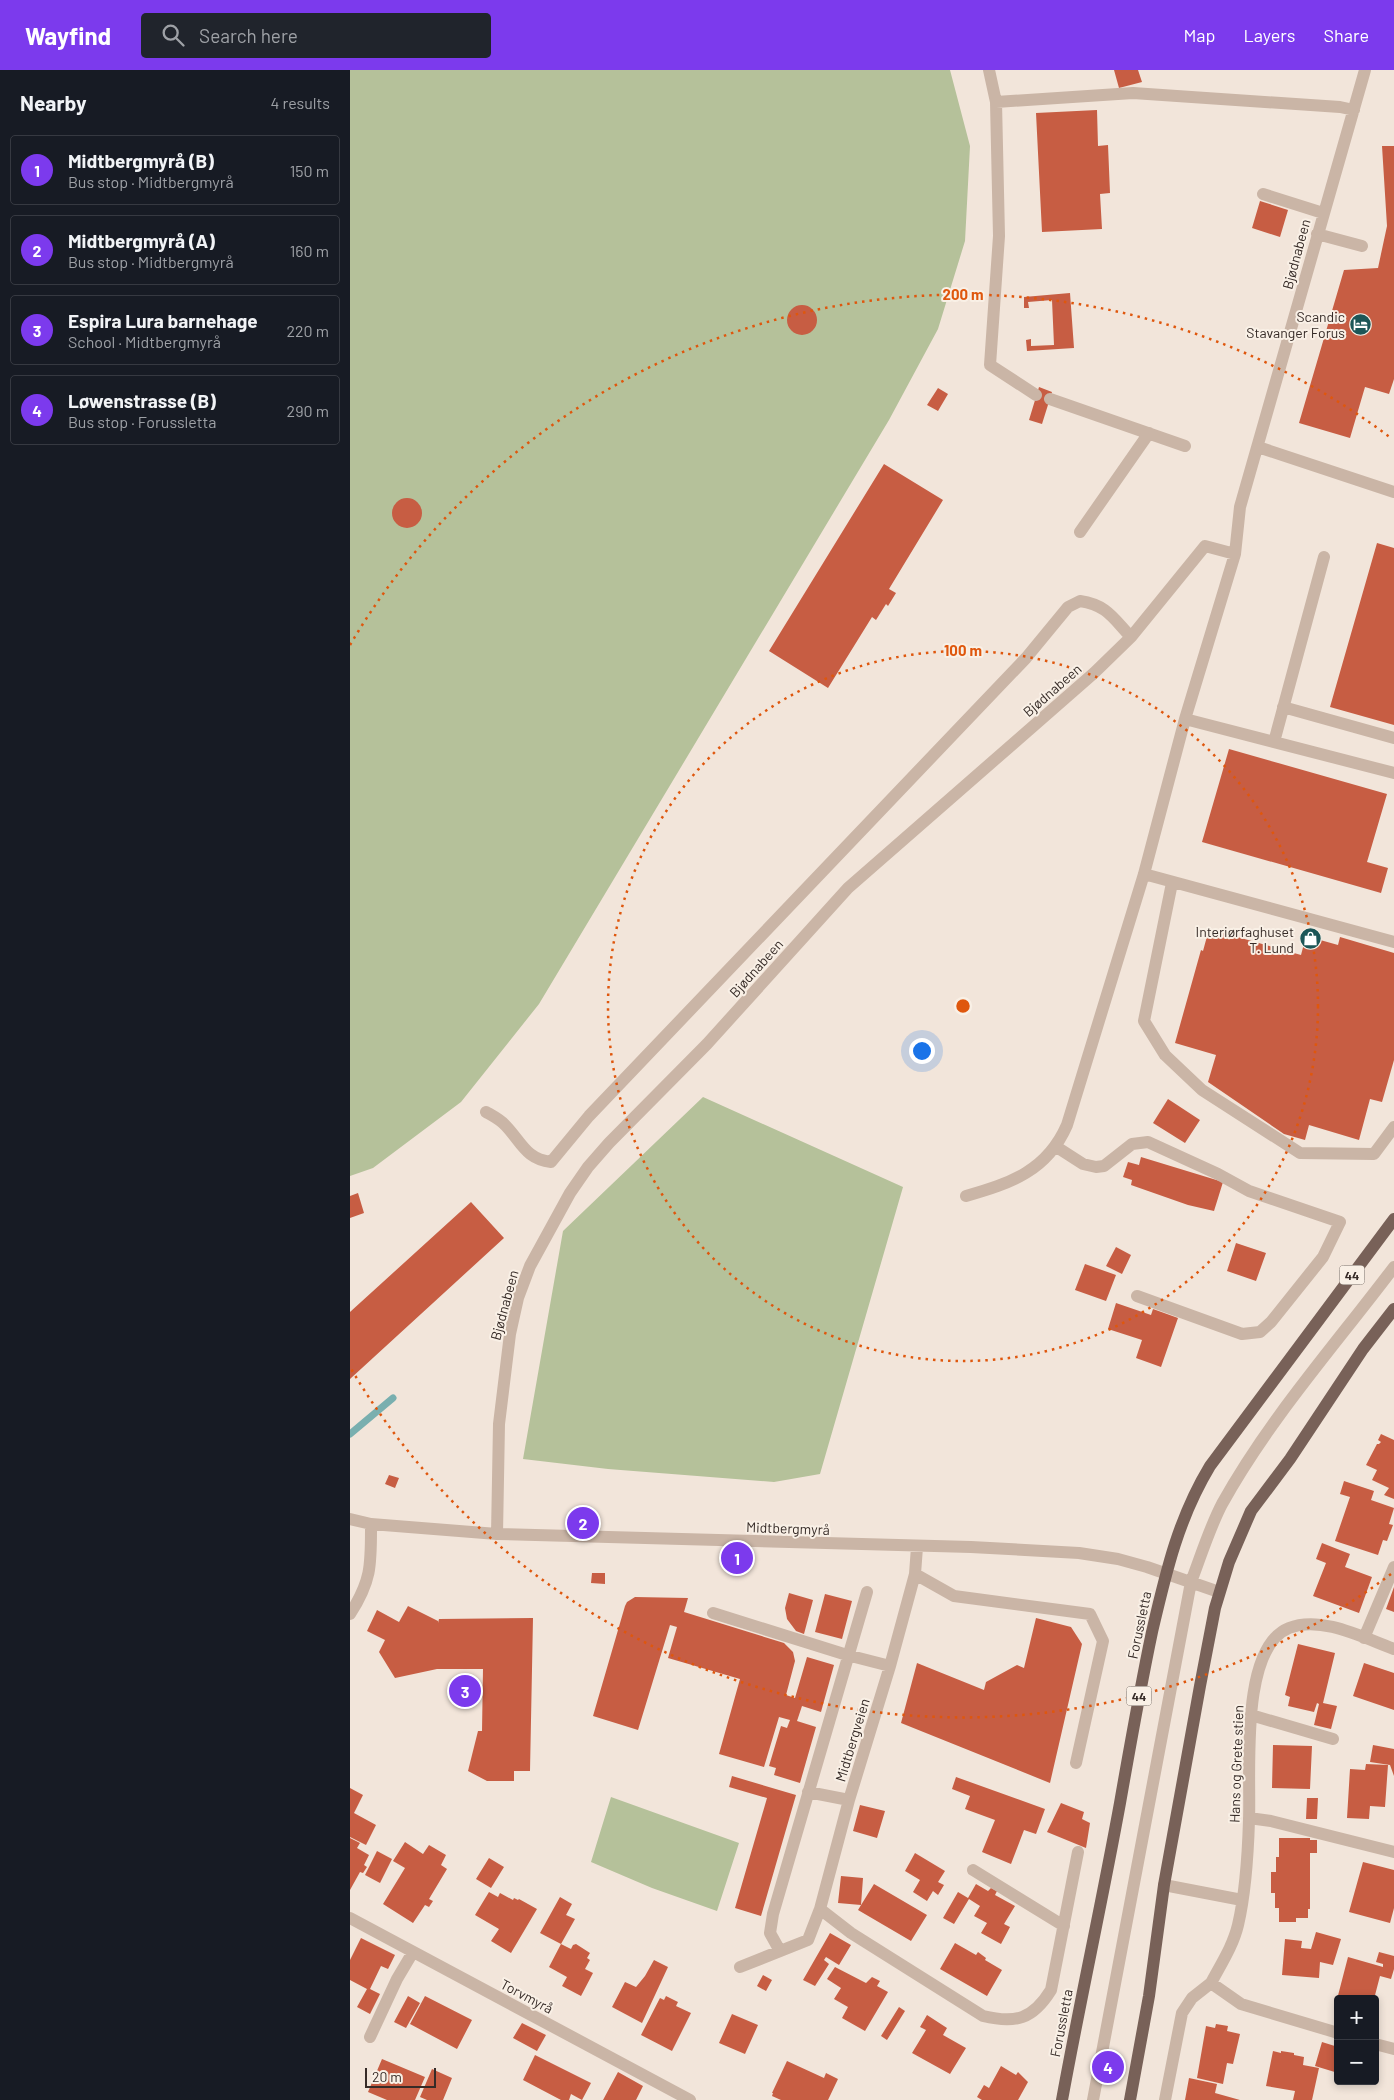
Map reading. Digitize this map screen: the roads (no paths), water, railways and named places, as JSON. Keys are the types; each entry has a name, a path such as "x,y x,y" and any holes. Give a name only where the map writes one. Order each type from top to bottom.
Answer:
{"main road":[{"name":"Forussletta","path":"1062,2100 1083,1989 1099,1918 1142,1677 1165,1573 1186,1512 1210,1466 1394,1219"},
{"path":"1130,2100 1149,1996 1164,1885 1200,1686 1219,1592 1228,1562 1251,1511 1290,1459 1363,1349 1394,1309"}],"street":[{"path":"989,70 996,102 998,236 990,365 1036,396"},
{"name":"Bjødnabeen","path":"966,1196 1015,1180 1034,1168 1055,1146 1067,1125 1144,874 1185,719 1235,554 1240,507 1365,70"},
{"path":"996,102 1133,93 1340,107 1354,110"},
{"path":"1263,194 1323,213"},
{"path":"1317,234 1362,246"},
{"path":"1050,400 1185,446"},
{"path":"1080,532 1149,433"},
{"path":"1258,447 1394,492"},
{"name":"Bjødnabeen","path":"497,1534 499,1431 510,1334 518,1298 530,1266 574,1186 609,1143 707,1044 848,888 1094,673 1131,637 1205,546 1235,554"},
{"path":"1274,742 1324,557"},
{"path":"486,1112 504,1124 529,1154 538,1160 551,1162 589,1116 1026,658 1068,607 1080,601 1103,607 1131,637"},
{"path":"1283,707 1394,738"},
{"path":"1185,719 1394,773"},
{"path":"1144,874 1394,942"},
{"path":"1172,883 1144,1021 1165,1055 1202,1090 1300,1153 1374,1154 1394,1127"},
{"path":"1055,1146 1083,1164 1096,1167 1104,1166 1132,1144 1148,1142 1218,1174 1249,1191 1340,1222 1323,1257 1271,1322 1260,1332 1242,1334 1137,1296"},
{"path":"1093,2100 1191,1582 1212,1525 1241,1473 1289,1404 1394,1267"},
{"name":"Midtbergmyrå","path":"350,1520 370,1524 497,1534 1079,1553 1118,1559 1219,1592"},
{"path":"350,1614 363,1594 371,1564 370,1524"},
{"name":"Midtbergveien","path":"780,1951 808,1940 820,1909 849,1800 890,1666 915,1574 917,1547"},
{"path":"1364,1638 1394,1567"},
{"path":"915,1574 954,1596 1090,1614 1103,1641 1076,1763"},
{"path":"740,1968 780,1951 770,1933 774,1914 867,1592"},
{"path":"713,1613 847,1656 890,1666"},
{"name":"Hans og Grete stien","path":"1211,1983 1230,1948 1238,1926 1249,1818 1249,1751 1252,1715 1256,1677 1261,1659 1270,1644 1281,1632 1288,1628 1312,1624 1324,1625 1394,1649"},
{"path":"1252,1715 1333,1739"},
{"path":"808,1792 849,1800"},
{"path":"1249,1818 1294,1826 1394,1852"},
{"path":"820,1909 851,1933 983,2016 1014,2020 1029,2015 1042,2005 1051,1990 1078,1852"},
{"path":"972,1870 1064,1926"},
{"path":"1164,1885 1242,1900"},
{"name":"Torvmyrå","path":"350,1918 690,2100"},
{"path":"370,2037 397,1979 413,1952"},
{"path":"1164,2100 1182,2013 1192,1998 1211,1983 1241,2004 1334,2032"},
{"path":"1379,2045 1394,2049"}],"waterway":[{"path":"350,1434 393,1398"}],"place":[{"name":"Scandic Stavanger Forus","path":"1361,324"},
{"name":"Interiørfaghuset T. Lund","path":"1310,939"},
{"name":"Midtbergmyrå (A)","path":"583,1523"},
{"name":"Midtbergmyrå (B)","path":"737,1558"},
{"name":"Espira Lura barnehage","path":"465,1691"},
{"name":"Løwenstrasse (B)","path":"1108,2067"}]}
